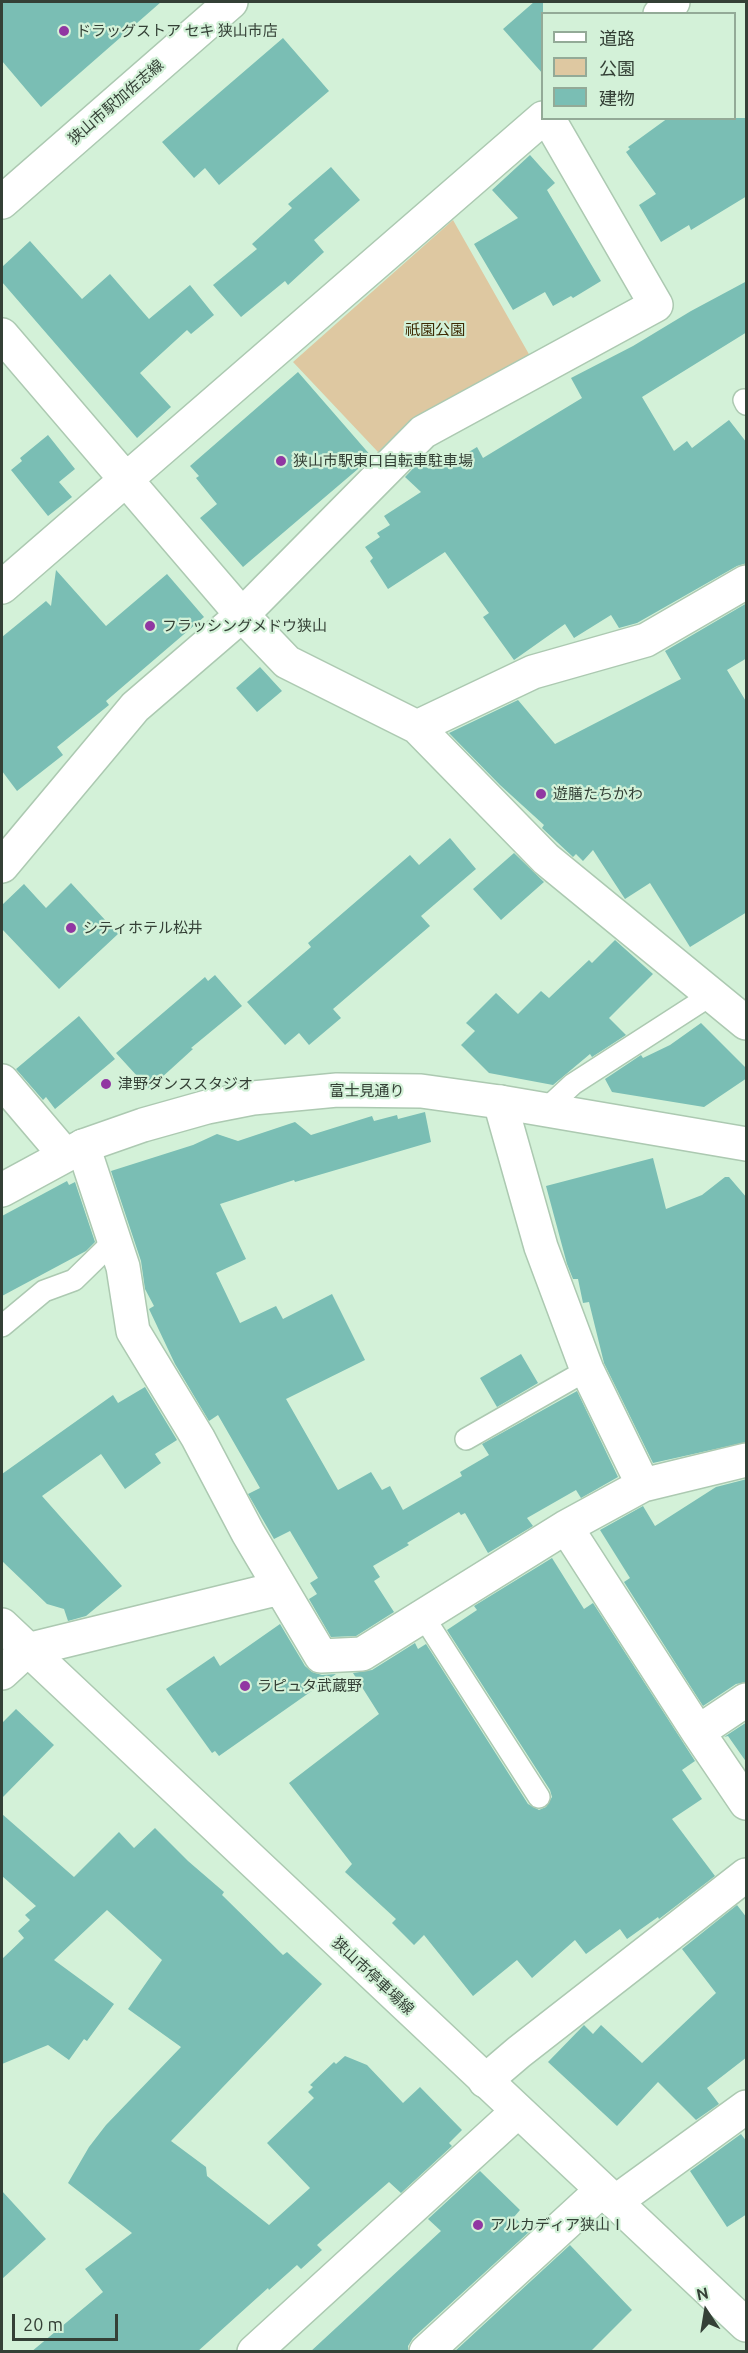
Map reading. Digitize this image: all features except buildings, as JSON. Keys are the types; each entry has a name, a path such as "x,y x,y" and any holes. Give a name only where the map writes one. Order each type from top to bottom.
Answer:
{"street":[{"name":"狭山市駅加佐志線","path":"2,202 231,2"},
{"path":"2,587 541,120"},
{"path":"2,866 135,707 242,615 423,432 656,305 549,120"},
{"path":"2,335 242,615 287,662 417,727 546,859 747,1023"},
{"path":"417,727 533,672 646,640 747,582"},
{"path":"2,1081 74,1150 115,1240 123,1267 133,1331 198,1438 248,1533 321,1656 362,1654 566,1527 643,1485 747,1460"},
{"name":"富士見通り","path":"2,1190 74,1150 143,1125 207,1107 253,1098 337,1090 421,1091 500,1102 747,1144"},
{"path":"500,1102 541,1248 587,1370 643,1485"},
{"path":"566,1527 698,1732 747,1803"},
{"path":"2,1672 27,1650 280,1588"},
{"name":"狭山市停車場線","path":"2,1625 747,2325"},
{"path":"698,1732 747,1700"},
{"path":"485,2081 519,2052 746,1878"},
{"path":"426,2352 609,2196 747,2107"},
{"path":"254,2352 518,2111"}],"lane":[{"path":"545,1110 573,1084 711,995"},
{"path":"2,1326 44,1291 74,1280 115,1240"},
{"path":"466,1439 587,1370"},
{"path":"423,1616 539,1797"}],"green space":[{"name":"祇園公園","path":"453,220 530,356 409,421 378,452 293,362"}],"place":[{"name":"ドラッグストア セキ 狭山市店","path":"64,31"},
{"name":"狭山市駅東口自転車駐車場","path":"281,461"},
{"name":"フラッシングメドウ狭山","path":"150,626"},
{"name":"遊膳たちかわ","path":"541,794"},
{"name":"シティホテル松井","path":"71,928"},
{"name":"津野ダンススタジオ","path":"106,1084"},
{"name":"ラピュタ武蔵野","path":"245,1686"},
{"name":"アルカディア狭山Ⅰ","path":"478,2225"}]}
